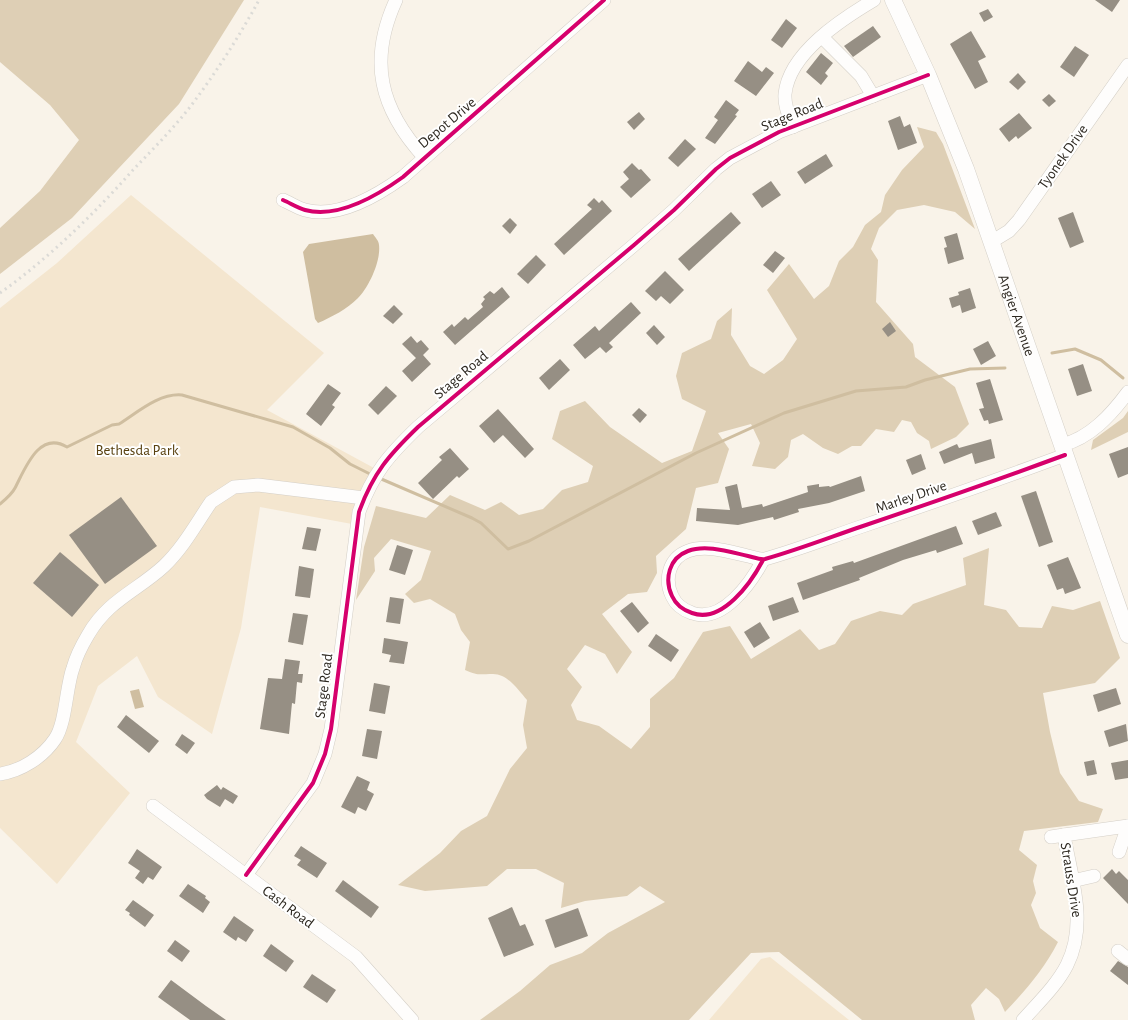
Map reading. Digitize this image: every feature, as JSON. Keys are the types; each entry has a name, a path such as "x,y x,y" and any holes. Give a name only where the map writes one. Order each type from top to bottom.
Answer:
{"main road":[{"name":"Angier Avenue","path":"893,0 928,75 966,169 1128,635"}],"street":[{"path":"396,0 390,14 384,36 381,58 383,86 389,106 398,126 424,157"},
{"name":"Depot Drive","path":"283,200 306,211 328,212 379,194 403,177 604,0"},
{"path":"793,127 786,105 785,93 790,75 801,59 822,37 839,22 874,0"},
{"path":"822,37 861,76 873,96"},
{"name":"Tyonek Drive","path":"991,242 1009,231 1019,220 1128,65"},
{"name":"Stage Road","path":"246,875 313,783 325,754 331,729 356,526 364,498 391,453 418,427 634,245 674,210 716,169 754,144 793,127 928,75"},
{"name":"Marley Drive","path":"763,560 970,490 1063,450 1101,424 1128,392"},
{"path":"0,774 12,772 40,756 56,739 64,711 73,668 87,636 101,616 121,597 164,566 180,548 211,502 217,497 234,487 258,485 364,498"},
{"path":"698,548 722,550 763,560 748,586 712,615 702,616 687,612 676,602 669,588 670,566 688,551 698,548"},
{"name":"Cash Road","path":"153,806 356,957 412,1020"},
{"path":"1106,829 1119,852 1128,826"},
{"name":"Strauss Drive","path":"1023,1020 1067,966 1072,955 1077,936 1079,916 1072,881 1057,836 1128,826"},
{"path":"1072,881 1094,876"}],"green space":[{"name":"Bethesda Park","path":"131,195 324,353 267,410 374,468 352,524 260,507 241,628 212,734 158,697 137,656 98,686 76,742 130,793 57,884 0,828 0,308 57,263"},
{"path":"770,957 849,1020 709,1020 761,959"}],"shaded area":[{"path":"0,0 244,0 179,104 72,218 0,274 0,228 40,191 79,140 50,105 0,62"},
{"path":"917,127 936,132 943,144 975,229 955,212 924,205 897,210 879,228 871,249 878,260 876,302 913,344 915,357 955,387 969,424 956,437 931,449 929,441 917,433 911,422 902,420 894,432 876,429 861,446 852,446 838,454 823,448 803,434 791,440 788,457 775,469 752,466 760,443 751,424 718,433 729,449 718,483 696,488 686,529 656,556 657,573 647,592 628,594 602,614 632,652 617,674 605,654 585,645 567,669 582,687 571,705 577,720 599,726 631,749 650,727 650,699 674,678 703,632 730,626 751,659 800,629 819,650 835,644 851,621 880,611 902,615 913,604 966,585 963,558 989,548 984,605 1006,610 1019,627 1042,628 1052,606 1073,610 1100,601 1120,658 1095,683 1043,693 1050,732 1060,773 1079,801 1103,809 1098,822 1024,831 1019,850 1037,865 1033,881 1036,893 1031,905 1040,928 1058,942 1034,979 1005,1012 999,999 986,988 971,1005 975,1020 862,1020 779,952 751,953 689,1020 480,1020 520,991 550,965 582,953 608,933 665,902 640,886 627,896 585,901 561,908 564,883 536,869 507,869 487,886 425,891 398,885 440,853 461,831 487,816 510,769 527,748 523,725 527,700 512,683 503,677 493,674 476,674 465,670 470,642 461,630 455,614 430,599 414,603 405,594 421,580 431,551 391,539 374,558 375,571 356,600 364,547 376,506 426,518 450,495 485,510 501,502 519,515 543,509 562,490 588,482 593,466 552,439 560,411 585,401 610,427 662,463 692,451 706,411 682,399 676,376 682,353 711,339 717,321 732,308 731,335 750,366 764,374 783,360 797,339 767,290 789,264 814,299 829,286 839,261 853,247 865,225 881,212 885,195 902,170 924,147"},
{"path":"373,234 378,242 379,251 376,266 370,281 358,298 349,306 318,323 315,319 303,252 309,244"},
{"path":"1128,411 1128,432 1091,450 1093,440 1123,418"},
{"path":"139,689 144,707 135,709 130,691"}],"building":[{"path":"1095,0 1120,0 1112,12"},
{"path":"988,9 993,17 984,22 979,13"},
{"path":"786,19 797,28 782,48 771,40"},
{"path":"873,26 881,37 853,57 844,46"},
{"path":"971,31 986,57 978,61 988,82 975,89 950,44"},
{"path":"1075,46 1089,55 1074,77 1060,67"},
{"path":"821,53 833,63 825,73 828,76 821,85 806,72"},
{"path":"748,61 762,72 766,67 774,73 756,96 734,81"},
{"path":"1018,73 1026,82 1018,90 1009,82"},
{"path":"1049,94 1056,101 1049,107 1042,100"},
{"path":"726,100 739,110 735,115 737,116 715,144 705,138 718,120 714,117"},
{"path":"639,112 645,119 634,130 627,122"},
{"path":"1019,113 1032,128 1018,139 1016,136 1009,142 999,129"},
{"path":"900,116 904,127 910,124 917,143 898,150 888,121"},
{"path":"685,139 696,149 678,167 668,158"},
{"path":"826,154 833,166 805,184 797,172"},
{"path":"632,163 639,170 641,169 651,180 631,198 620,187 629,179 623,172"},
{"path":"771,181 781,195 762,208 752,194"},
{"path":"594,198 599,203 602,200 612,211 564,255 554,244 592,209 587,205"},
{"path":"731,212 741,223 689,271 678,259"},
{"path":"1073,212 1084,242 1070,248 1058,218"},
{"path":"510,218 517,225 510,234 502,226"},
{"path":"957,233 964,259 948,264 944,248 947,247 944,237"},
{"path":"775,251 785,258 773,273 763,265"},
{"path":"536,255 546,265 528,284 517,274"},
{"path":"665,271 684,290 670,304 661,296 656,301 645,291"},
{"path":"502,287 510,297 455,345 443,332 452,324 454,327 465,317 468,320 483,307 481,304 485,299 483,297 490,291 494,294"},
{"path":"970,288 976,308 962,313 960,305 952,308 949,298 959,295 958,292"},
{"path":"631,302 641,313 609,343 613,347 606,353 600,347 585,359 573,345 595,326 599,331"},
{"path":"394,305 403,314 393,324 383,316"},
{"path":"890,322 896,331 888,337 882,329"},
{"path":"654,325 665,337 657,345 646,333"},
{"path":"411,336 417,343 421,340 429,349 423,355 431,364 412,382 402,371 416,358 402,344"},
{"path":"988,341 996,356 981,365 973,349"},
{"path":"560,359 570,370 549,390 539,378"},
{"path":"1083,364 1092,391 1077,396 1068,369"},
{"path":"990,379 1003,420 989,424 988,420 984,421 979,409 984,408 976,383"},
{"path":"328,384 341,393 332,405 335,407 321,426 306,414"},
{"path":"386,386 397,396 378,415 368,405"},
{"path":"639,408 647,415 640,423 632,415"},
{"path":"498,409 534,449 525,458 503,435 494,443 479,426"},
{"path":"991,439 995,458 975,464 972,453 944,464 939,452 957,444 959,448"},
{"path":"1128,447 1128,474 1118,478 1109,454"},
{"path":"450,448 469,469 459,478 457,476 433,499 418,483 442,460 439,457"},
{"path":"921,454 926,469 912,475 906,460"},
{"path":"861,476 865,491 829,503 798,509 799,512 774,520 773,517 738,525 696,521 697,508 730,510 725,487 737,484 742,508 762,504 763,507 808,492 807,486 819,484 819,487 830,487"},
{"path":"1036,491 1053,542 1039,547 1021,496"},
{"path":"121,497 157,546 105,584 69,535"},
{"path":"996,512 1002,526 978,535 972,521"},
{"path":"956,526 963,544 937,553 936,550 903,560 859,578 860,580 803,600 797,583 833,570 832,567 853,561 854,563"},
{"path":"307,527 321,529 316,551 302,549"},
{"path":"397,545 413,550 405,575 389,570"},
{"path":"60,552 99,585 72,617 33,583"},
{"path":"1068,557 1081,588 1065,594 1063,588 1057,590 1047,565"},
{"path":"299,566 314,569 310,598 295,596"},
{"path":"390,597 404,599 400,624 386,622"},
{"path":"793,597 799,612 773,621 768,606"},
{"path":"632,602 649,623 638,633 620,611"},
{"path":"293,613 308,615 303,645 288,642"},
{"path":"760,622 770,638 754,648 744,632"},
{"path":"656,634 679,650 671,662 648,646"},
{"path":"384,638 408,642 404,664 389,662 391,655 382,653"},
{"path":"285,659 300,661 298,674 303,674 302,683 297,682 295,704 292,703 289,734 260,729 268,678 282,679"},
{"path":"374,683 390,686 385,714 369,711"},
{"path":"1116,688 1121,704 1098,712 1093,695"},
{"path":"126,715 159,741 149,753 117,727"},
{"path":"1126,724 1128,741 1109,747 1104,731"},
{"path":"367,729 382,731 377,759 362,756"},
{"path":"182,734 195,743 187,754 175,745"},
{"path":"1094,760 1097,774 1087,776 1084,762"},
{"path":"1128,760 1128,778 1115,780 1111,763"},
{"path":"357,776 370,782 367,790 374,794 366,811 358,807 355,814 341,807"},
{"path":"217,785 221,790 223,787 238,796 233,804 225,799 220,807 207,799 204,795"},
{"path":"301,846 327,863 317,878 297,865 301,860 294,856"},
{"path":"137,849 162,867 153,880 148,877 143,884 135,878 140,871 128,863"},
{"path":"1112,869 1116,874 1119,871 1128,880 1128,904 1103,878"},
{"path":"343,880 379,907 371,918 335,891"},
{"path":"188,884 206,896 205,898 210,902 203,913 179,896"},
{"path":"133,900 154,915 145,927 129,915 130,913 125,910"},
{"path":"512,907 520,926 525,924 534,945 504,957 488,918"},
{"path":"578,908 588,936 555,948 545,920"},
{"path":"234,916 254,930 246,942 238,937 236,941 223,932"},
{"path":"175,940 190,951 182,962 167,951"},
{"path":"271,944 294,961 286,972 263,956"},
{"path":"1118,961 1128,967 1128,985 1110,971"},
{"path":"312,974 336,990 327,1003 303,987"},
{"path":"171,980 226,1020 190,1020 158,997"}],"waterway":[{"path":"1052,353 1075,349 1101,360 1123,378"},
{"path":"379,478 472,518 481,523 508,549 529,541 696,453 784,413 856,391 906,387 925,380 970,369 1005,368"},
{"path":"0,504 15,488 28,462 41,447 48,444 57,443 67,447 112,425 119,424 157,400 173,395 182,395 293,427 330,448 350,464 372,475"}],"railway":[{"path":"0,293 18,280 70,235 177,123 218,68 259,0"}],"cycle path":[{"path":"283,200 305,210 318,212 331,211 357,204 382,191 403,177 604,0"},
{"path":"246,875 313,783 325,754 331,729 359,512 364,498 376,475 390,456 418,427 634,245 674,210 716,169 730,158 779,132 928,75"},
{"path":"763,560 743,590 724,607 714,613 703,615 692,613 680,607 672,596 668,583 672,564 682,554 688,551 710,548 765,559 937,501 1065,455"}]}
